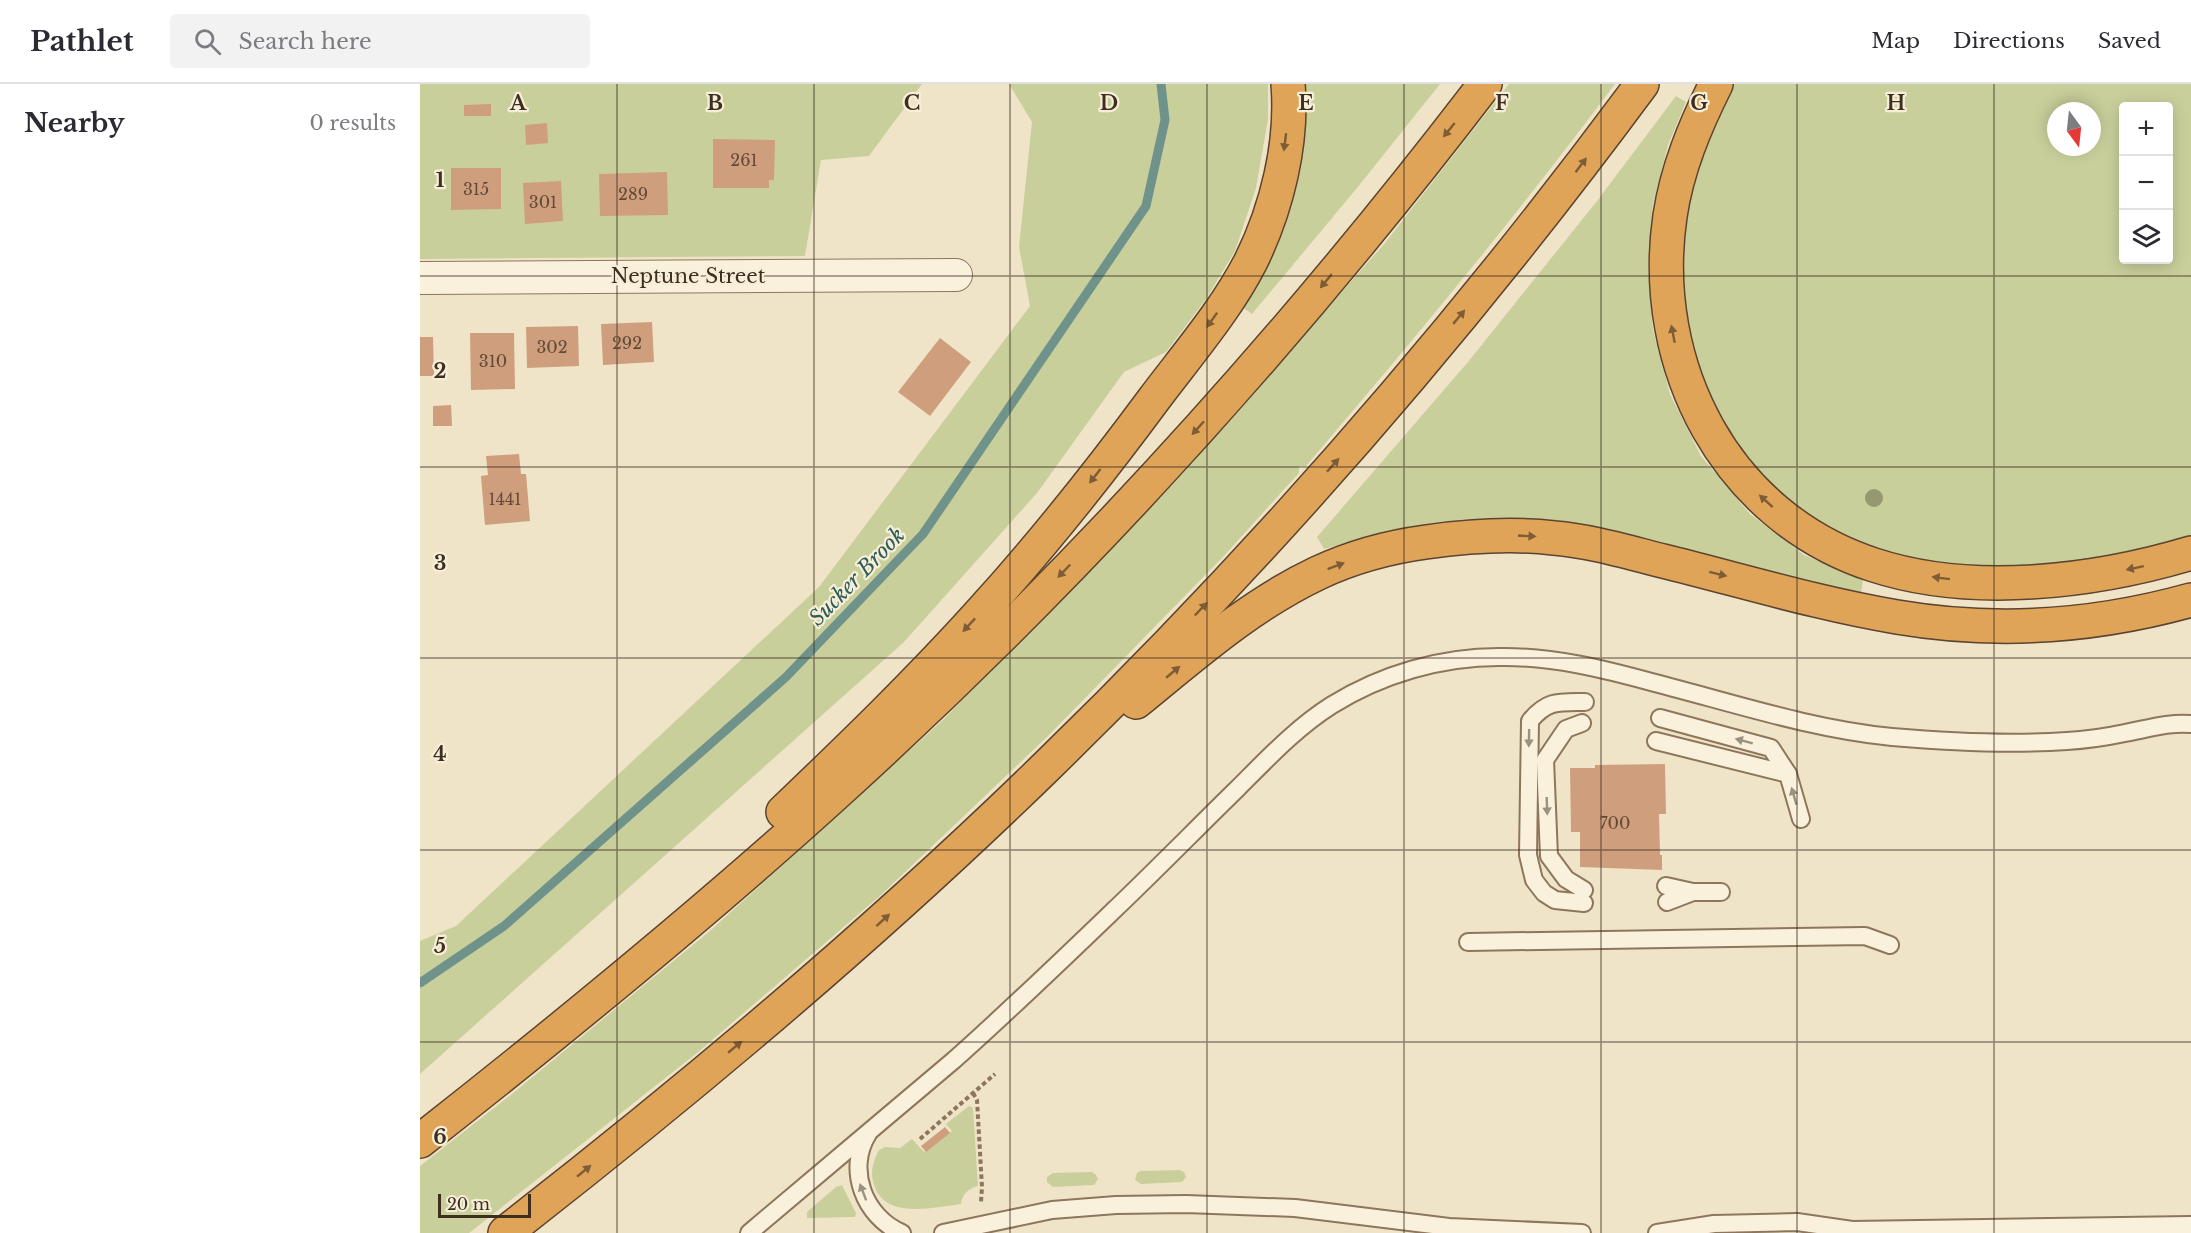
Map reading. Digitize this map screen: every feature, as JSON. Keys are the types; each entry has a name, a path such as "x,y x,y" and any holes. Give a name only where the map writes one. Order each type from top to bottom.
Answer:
{"highway":[{"path":"502,1077 627,964 926,671 982,612 1093,479 1209,325 1250,262 1265,229 1276,195 1287,127 1288,84"},
{"path":"420,1141 676,934 770,853 911,723 1008,628 1104,530 1249,371 1389,205 1485,84"},
{"path":"505,1233 634,1131 884,919 1128,686 1358,437 1502,265 1642,84"},
{"path":"1716,84 1696,127 1675,188 1667,248 1669,310 1680,361 1696,407 1724,455 1760,497 1802,531 1849,556 1905,573 1947,579 2033,582 2072,579 2144,566 2191,553"},
{"path":"966,843 1208,643 1261,605 1320,572 1382,550 1416,543 1487,536 1522,535 1557,538 1626,551 1874,612 1944,624 1989,627 2079,624 2191,600"}],"street":[{"name":"Neptune Street","path":"420,278 956,274"}],"lane":[{"path":"749,1233 954,1060 1308,722 1329,706 1351,694 1404,672 1435,663 1474,658 1523,657 1553,660 1618,673 1824,726 1888,736 1954,741 2068,741 2171,723 2191,724"},
{"path":"1582,723 1566,729 1545,760 1549,856 1566,879 1584,896 1555,900 1544,893 1534,880 1528,855 1530,721 1540,709 1559,702 1585,702"},
{"path":"1660,718 1771,748 1788,774 1801,819"},
{"path":"1656,741 1788,774"},
{"path":"1666,894 1721,892"},
{"path":"1468,942 1865,936 1890,945"},
{"path":"872,1129 866,1137 860,1156 861,1190 870,1207 886,1224 902,1233"},
{"path":"943,1233 1052,1210 1116,1205 1186,1204 1295,1208 1449,1227 1582,1233"},
{"path":"1657,1233 1714,1224 1797,1222 1852,1230 2191,1225"}],"path":[{"path":"920,1138 995,1074"},
{"path":"973,1093 977,1100 981,1202"}],"green space":[{"path":"420,84 922,84 869,156 821,160 805,256 420,259"},
{"path":"1009,84 1268,84 1268,119 1256,188 1235,251 1206,299 1166,352 1124,372 1037,493 904,642 420,1074 420,941 456,926 819,587 1030,306 1019,247 1032,122"},
{"path":"1303,84 1440,84 1252,314 1241,306"},
{"path":"1509,84 1615,84 1425,325 1306,466 1299,466 1299,473 1222,558 1049,735 882,894 697,1053 469,1233 420,1233 420,1166 512,1094 711,930 944,719 1165,491 1385,243"},
{"path":"1733,84 2191,84 2191,535 2113,557 2050,565 1994,567 1944,564 1890,555 1818,523 1786,501 1734,445 1699,374 1689,338 1682,296 1681,247 1686,203 1696,167"},
{"path":"1676,96 1686,102 1668,145 1653,204 1648,266 1653,330 1670,394 1701,456 1750,514 1804,555 1863,580 1861,594 1593,527 1535,519 1465,519 1398,529 1324,549 1317,537 1468,362 1597,201"},
{"path":"969,1106 973,1108 978,1186 966,1192 961,1204 926,1209 902,1208 883,1199 876,1190 872,1174 873,1164 879,1150 885,1147 900,1148 912,1139 924,1152 952,1131 946,1124"},
{"path":"1180,1170 1186,1177 1182,1182 1141,1184 1135,1180 1137,1173 1141,1171"},
{"path":"1092,1172 1098,1179 1094,1185 1053,1187 1047,1182 1047,1177 1053,1173"},
{"path":"842,1185 856,1213 855,1217 807,1218 807,1212 836,1187"}],"building":[{"path":"491,104 491,116 464,116 464,105"},
{"path":"547,123 548,143 526,145 525,125"},
{"path":"713,139 775,140 774,180 769,180 769,188 713,188"},
{"path":"451,168 501,168 501,209 451,210"},
{"path":"667,172 668,215 600,216 599,174"},
{"path":"561,181 563,221 525,224 523,183"},
{"path":"652,322 654,362 603,365 601,324"},
{"path":"578,326 579,366 527,368 526,327"},
{"path":"470,333 514,333 515,389 471,390"},
{"path":"420,337 433,337 434,376 420,376"},
{"path":"940,338 971,362 930,416 898,392"},
{"path":"451,405 452,426 433,426 433,406"},
{"path":"519,454 521,474 526,474 530,521 485,525 481,476 488,475 486,456"},
{"path":"1665,764 1666,814 1659,814 1662,870 1580,867 1580,832 1571,832 1570,768 1595,768 1595,765"},
{"path":"945,1127 950,1133 926,1152 921,1146"}],"waterway":[{"name":"Sucker Brook","path":"420,983 504,926 786,677 923,534 1146,206 1165,120 1161,84"}]}
